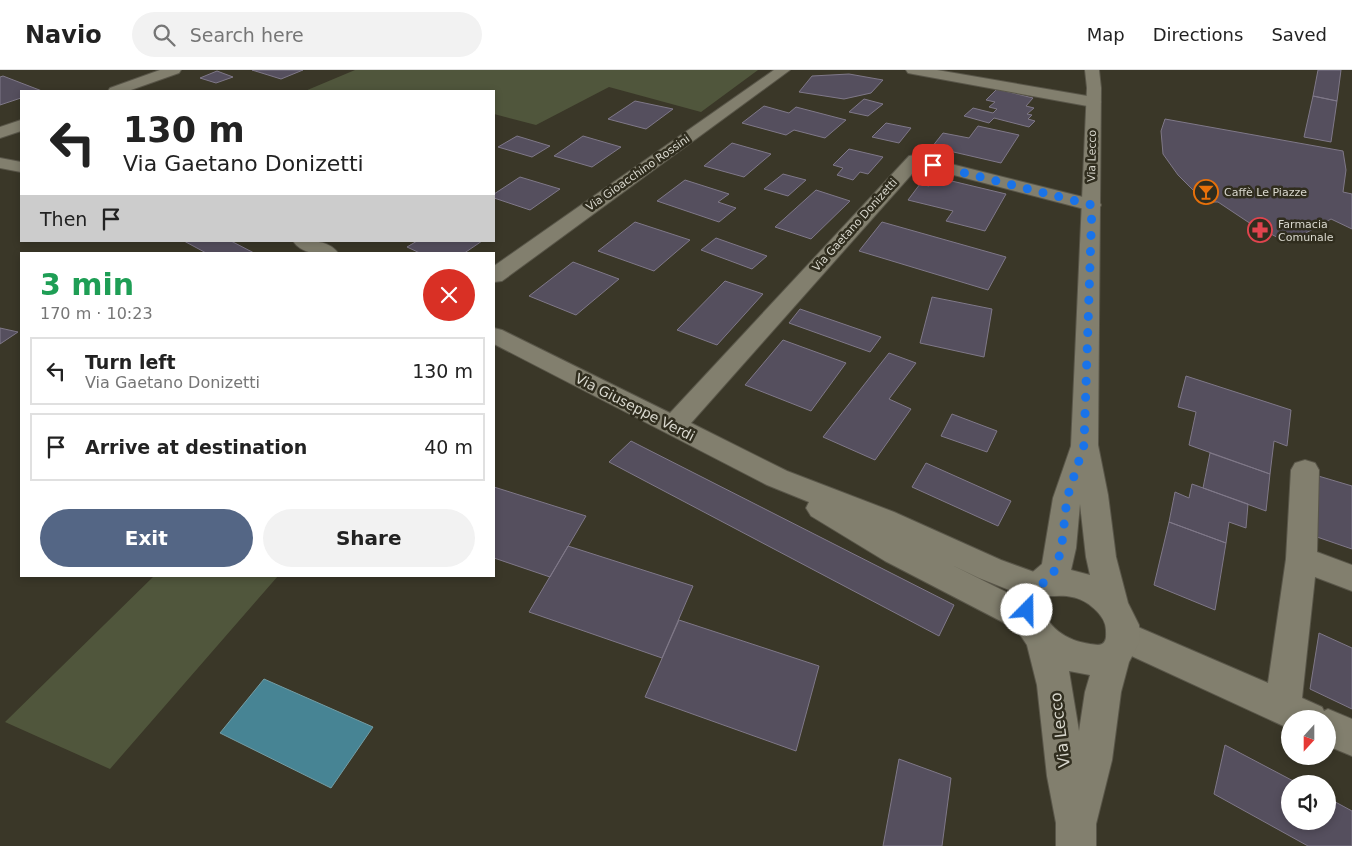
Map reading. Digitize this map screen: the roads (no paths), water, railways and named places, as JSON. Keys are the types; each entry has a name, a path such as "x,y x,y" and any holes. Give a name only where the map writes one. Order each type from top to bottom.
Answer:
{"street":[{"path":"118,90 174,70"},
{"name":"Via Gioacchino Rossini","path":"495,275 782,70"},
{"path":"913,70 1093,102"},
{"name":"Via Lecco","path":"1076,834 1093,760 1103,692 1117,633 1101,557 1094,495 1084,445 1092,205 1093,72"},
{"path":"0,133 20,125"},
{"name":"Via Gaetano Donizetti","path":"674,426 915,160 1092,205"},
{"path":"0,163 20,167"},
{"path":"305,242 325,252"},
{"name":"Via Giuseppe Verdi","path":"495,336 777,478 876,517 990,569 1041,584"},
{"name":"Via Lecco","path":"1076,834 1064,766 1055,685 1049,660 1027,610 1028,601 1041,584 1052,575 1057,566 1062,543 1067,498 1084,445"},
{"path":"1296,710 1305,470"},
{"name":"Via Giuseppe Verdi","path":"777,478 852,528 1036,629"},
{"path":"1301,559 1352,578"},
{"path":"1041,584 1062,581 1078,583 1100,594 1117,633 1289,710"},
{"path":"1036,629 1056,650 1077,659 1096,660 1117,633"},
{"path":"1336,731 1352,738"}],"water":[{"path":"264,679 373,727 331,788 220,733"}],"place":[{"name":"Caffè Le Piazze","path":"1206,192"},
{"name":"Farmacia Comunale","path":"1260,230"}]}
